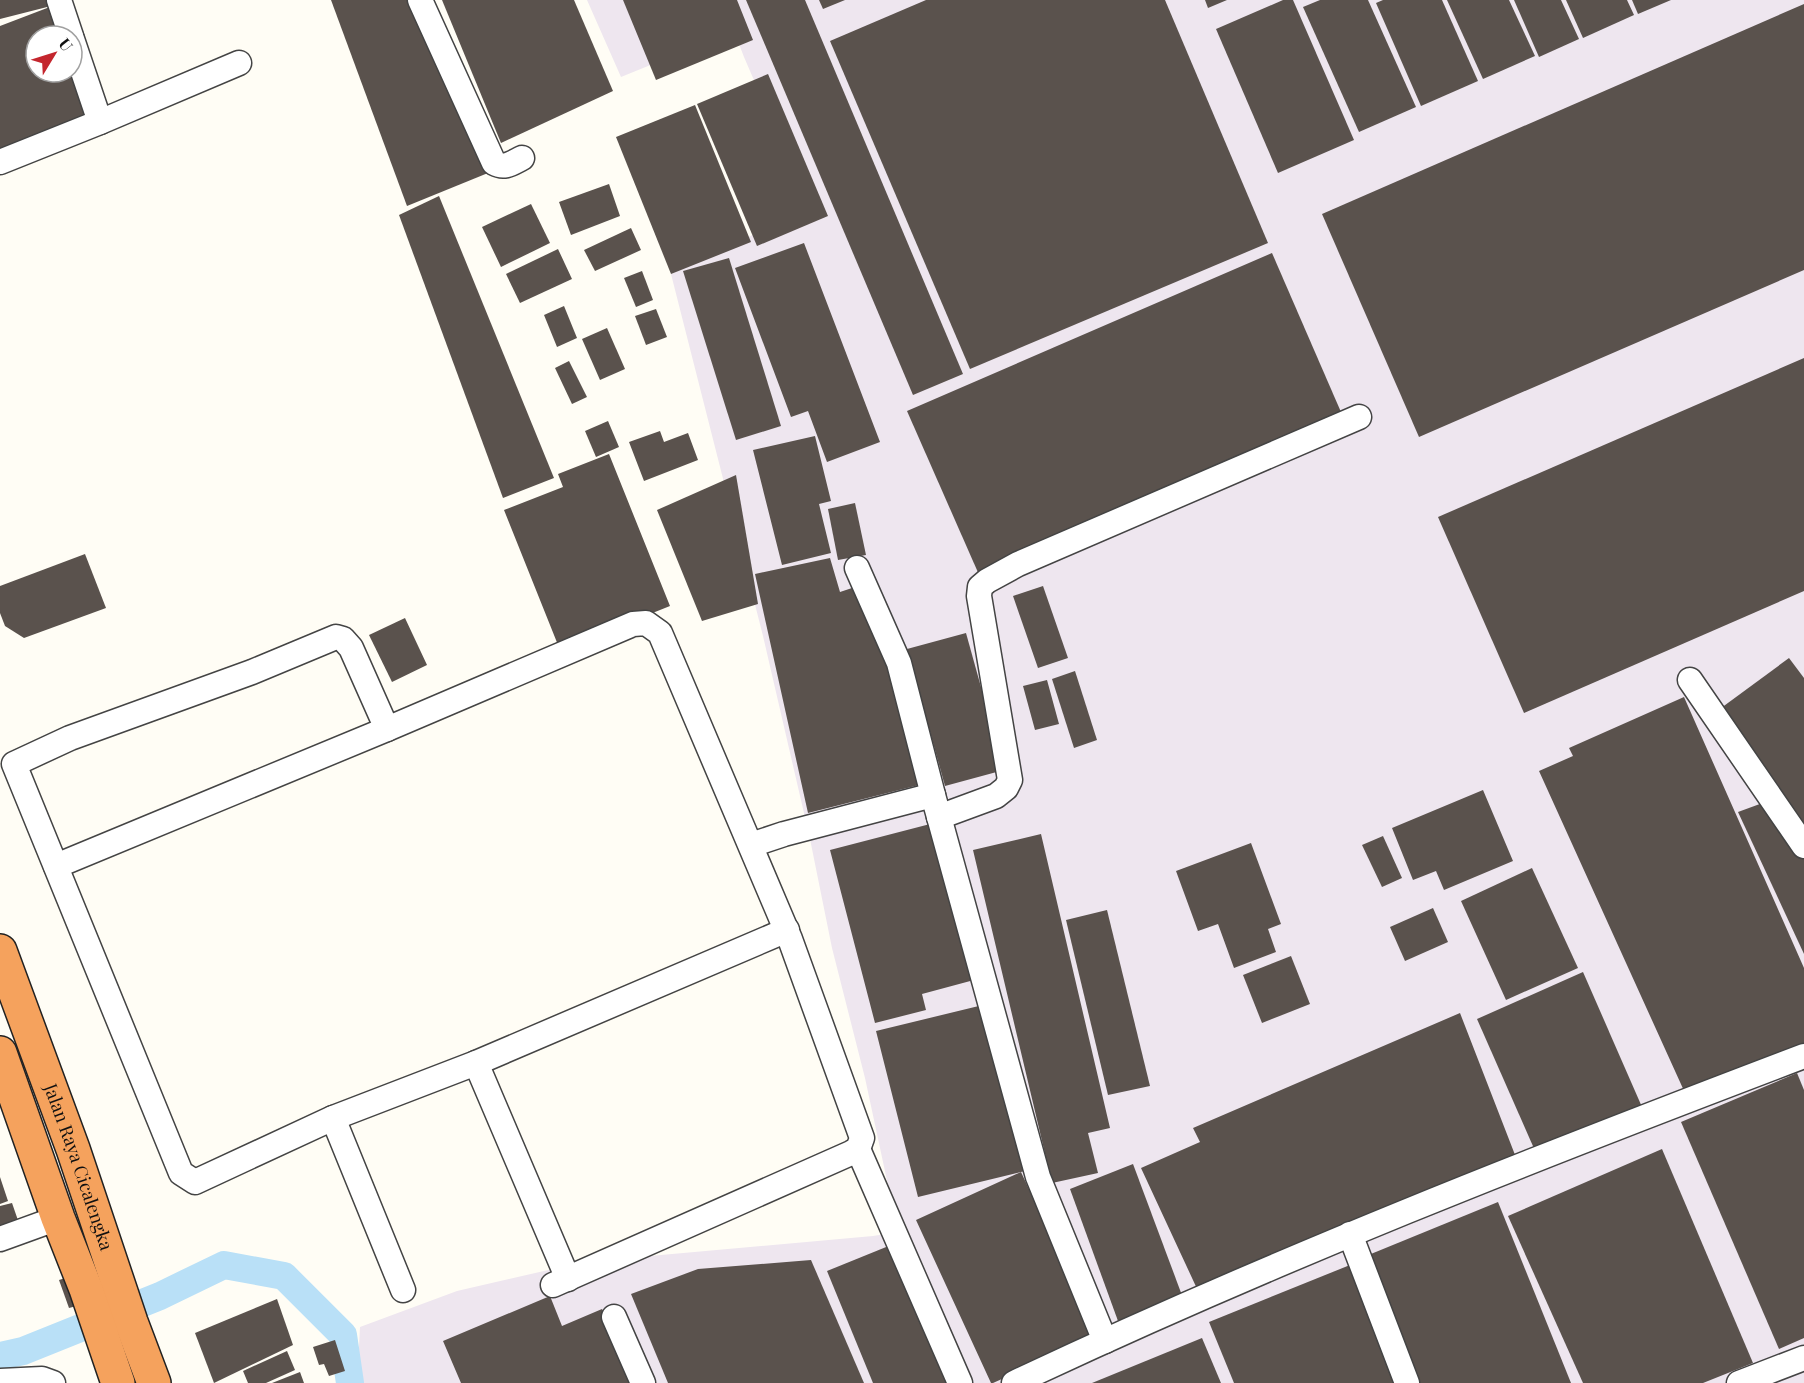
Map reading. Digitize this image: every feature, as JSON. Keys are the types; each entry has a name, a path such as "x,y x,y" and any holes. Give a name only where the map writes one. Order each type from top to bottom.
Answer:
{"highway":[{"name":"Jalan Raya Cicalengka","path":"0,951 46,1073 154,1383"},
{"name":"Jalan Raya Cicalengka","path":"0,1053 58,1218 86,1289 114,1381"}],"street":[{"path":"59,0 67,24"},
{"path":"420,0 494,163 507,166 522,159"},
{"path":"0,162 239,63"},
{"path":"84,75 100,122"},
{"path":"751,845 784,834 996,796 1006,788 1010,780 979,596 980,587 1018,564 1359,417"},
{"path":"857,568 899,663 1038,1177 1105,1341"},
{"path":"56,866 633,624 646,623 660,633 751,845 786,930 860,1128 862,1138 858,1149 960,1383"},
{"path":"387,729 351,648 343,639 336,637 252,672 70,738 7,767 56,866 181,1173 195,1182 333,1118 476,1063 772,938 786,930"},
{"path":"1690,680 1804,846"},
{"path":"1027,1380 1105,1341 1350,1234 1648,1115 1804,1056"},
{"path":"476,1063 561,1282 858,1149"},
{"path":"333,1118 403,1290"},
{"path":"0,1239 58,1218"},
{"path":"1350,1234 1407,1383"},
{"path":"614,1317 643,1383"},
{"path":"1739,1383 1804,1358"},
{"path":"0,1381 42,1379 53,1383"}],"shaded area":[{"path":"587,0 1804,0 1804,1383 363,1383 358,1366 360,1327 457,1291 583,1262 898,1232 865,1078 832,948 810,839 763,636 671,274 809,208 734,31 621,77"}],"building":[{"path":"0,0 54,0 61,24 24,24 24,84 76,84 89,122 0,156 0,26 55,5 0,19"},
{"path":"331,0 412,0 488,173 407,206"},
{"path":"442,0 574,0 613,91 501,143"},
{"path":"623,0 737,0 753,40 656,80"},
{"path":"746,0 805,0 963,374 913,395"},
{"path":"819,0 845,0 823,9"},
{"path":"926,0 1165,0 1268,243 970,369 830,41"},
{"path":"1205,0 1227,0 1208,8"},
{"path":"1283,0 1293,0 1354,140 1278,173 1216,29"},
{"path":"1320,0 1368,0 1416,107 1359,132 1303,7"},
{"path":"1383,0 1442,0 1478,81 1421,106 1376,3"},
{"path":"1447,0 1509,0 1535,56 1483,79"},
{"path":"1514,0 1561,0 1579,39 1539,57"},
{"path":"1566,0 1627,0 1634,15 1583,38"},
{"path":"1632,0 1671,0 1638,14"},
{"path":"1804,4 1804,270 1419,437 1322,214"},
{"path":"768,74 828,216 757,246 697,104"},
{"path":"695,105 751,242 671,274 616,137"},
{"path":"609,184 620,216 571,235 559,202"},
{"path":"439,196 554,478 503,498 399,215"},
{"path":"531,204 550,243 501,267 482,227"},
{"path":"631,228 641,250 595,271 584,250"},
{"path":"804,243 880,442 827,462 808,411 791,417 735,268"},
{"path":"558,249 572,279 520,303 506,274"},
{"path":"1272,253 1344,419 980,577 907,411"},
{"path":"729,258 781,426 736,440 683,271"},
{"path":"642,271 653,300 636,307 624,278"},
{"path":"564,306 577,338 557,347 544,315"},
{"path":"656,309 667,337 646,345 635,316"},
{"path":"607,328 625,369 600,380 582,339"},
{"path":"1804,358 1804,591 1524,713 1438,517"},
{"path":"569,361 587,397 572,404 555,368"},
{"path":"608,421 619,447 596,457 585,431"},
{"path":"660,431 664,442 688,433 698,460 644,481 629,442"},
{"path":"815,436 831,501 819,504 831,553 782,565 753,450"},
{"path":"609,454 670,606 560,650 504,510 563,487 558,474"},
{"path":"736,475 758,604 702,621 657,510"},
{"path":"855,503 866,555 838,560 828,509"},
{"path":"85,554 106,608 24,638 5,626 0,613 0,586"},
{"path":"830,558 840,592 855,587 887,647 919,785 808,813 755,574"},
{"path":"1043,586 1068,658 1038,668 1013,596"},
{"path":"405,618 427,665 392,682 369,635"},
{"path":"966,633 1004,770 945,786 907,649"},
{"path":"1789,658 1804,678 1804,829 1717,711"},
{"path":"1075,671 1097,740 1074,748 1052,679"},
{"path":"1047,680 1059,724 1035,730 1023,686"},
{"path":"1684,697 1804,968 1804,1043 1685,1093 1539,771 1573,756 1569,748"},
{"path":"1483,790 1513,861 1444,890 1436,871 1413,880 1392,828"},
{"path":"1768,801 1804,856 1804,954 1738,812"},
{"path":"934,823 974,980 922,994 926,1010 875,1023 830,850"},
{"path":"1041,834 1110,1128 1088,1133 1098,1173 1052,1183 973,850"},
{"path":"1383,836 1402,878 1382,887 1362,845"},
{"path":"1251,843 1281,924 1268,929 1276,952 1234,968 1218,924 1198,931 1176,871"},
{"path":"1532,868 1578,968 1506,1000 1461,901"},
{"path":"1433,908 1448,942 1405,961 1390,927"},
{"path":"1107,910 1150,1086 1108,1095 1066,920"},
{"path":"1291,956 1310,1004 1262,1023 1243,975"},
{"path":"1583,972 1642,1107 1536,1153 1477,1019"},
{"path":"987,1004 1028,1170 918,1197 876,1031"},
{"path":"1460,1013 1517,1160 1199,1293 1141,1168 1200,1142 1193,1128"},
{"path":"1797,1073 1804,1090 1804,1338 1779,1349 1681,1122"},
{"path":"1662,1149 1753,1363 1703,1383 1583,1383 1508,1216"},
{"path":"1133,1164 1183,1298 1118,1321 1070,1189"},
{"path":"1021,1172 1097,1336 991,1383 916,1220"},
{"path":"0,1177 8,1201 0,1204"},
{"path":"1498,1202 1571,1383 1416,1383 1366,1256"},
{"path":"12,1203 21,1229 0,1235 0,1206"},
{"path":"896,1243 953,1383 873,1383 827,1271"},
{"path":"811,1260 864,1383 668,1383 631,1294 698,1269"},
{"path":"1350,1265 1398,1383 1234,1383 1209,1322"},
{"path":"75,1275 84,1304 69,1308 59,1280"},
{"path":"550,1296 562,1326 602,1309 634,1383 461,1383 443,1341"},
{"path":"277,1299 293,1345 214,1383 195,1333"},
{"path":"1202,1338 1221,1383 1092,1383"},
{"path":"335,1340 345,1371 329,1376 324,1364 319,1365 313,1347"},
{"path":"287,1351 295,1370 266,1383 248,1383 243,1371"},
{"path":"300,1372 304,1383 272,1383"}],"waterway":[{"path":"0,1356 23,1351 160,1296 224,1265 284,1276 343,1335 350,1383"}]}
